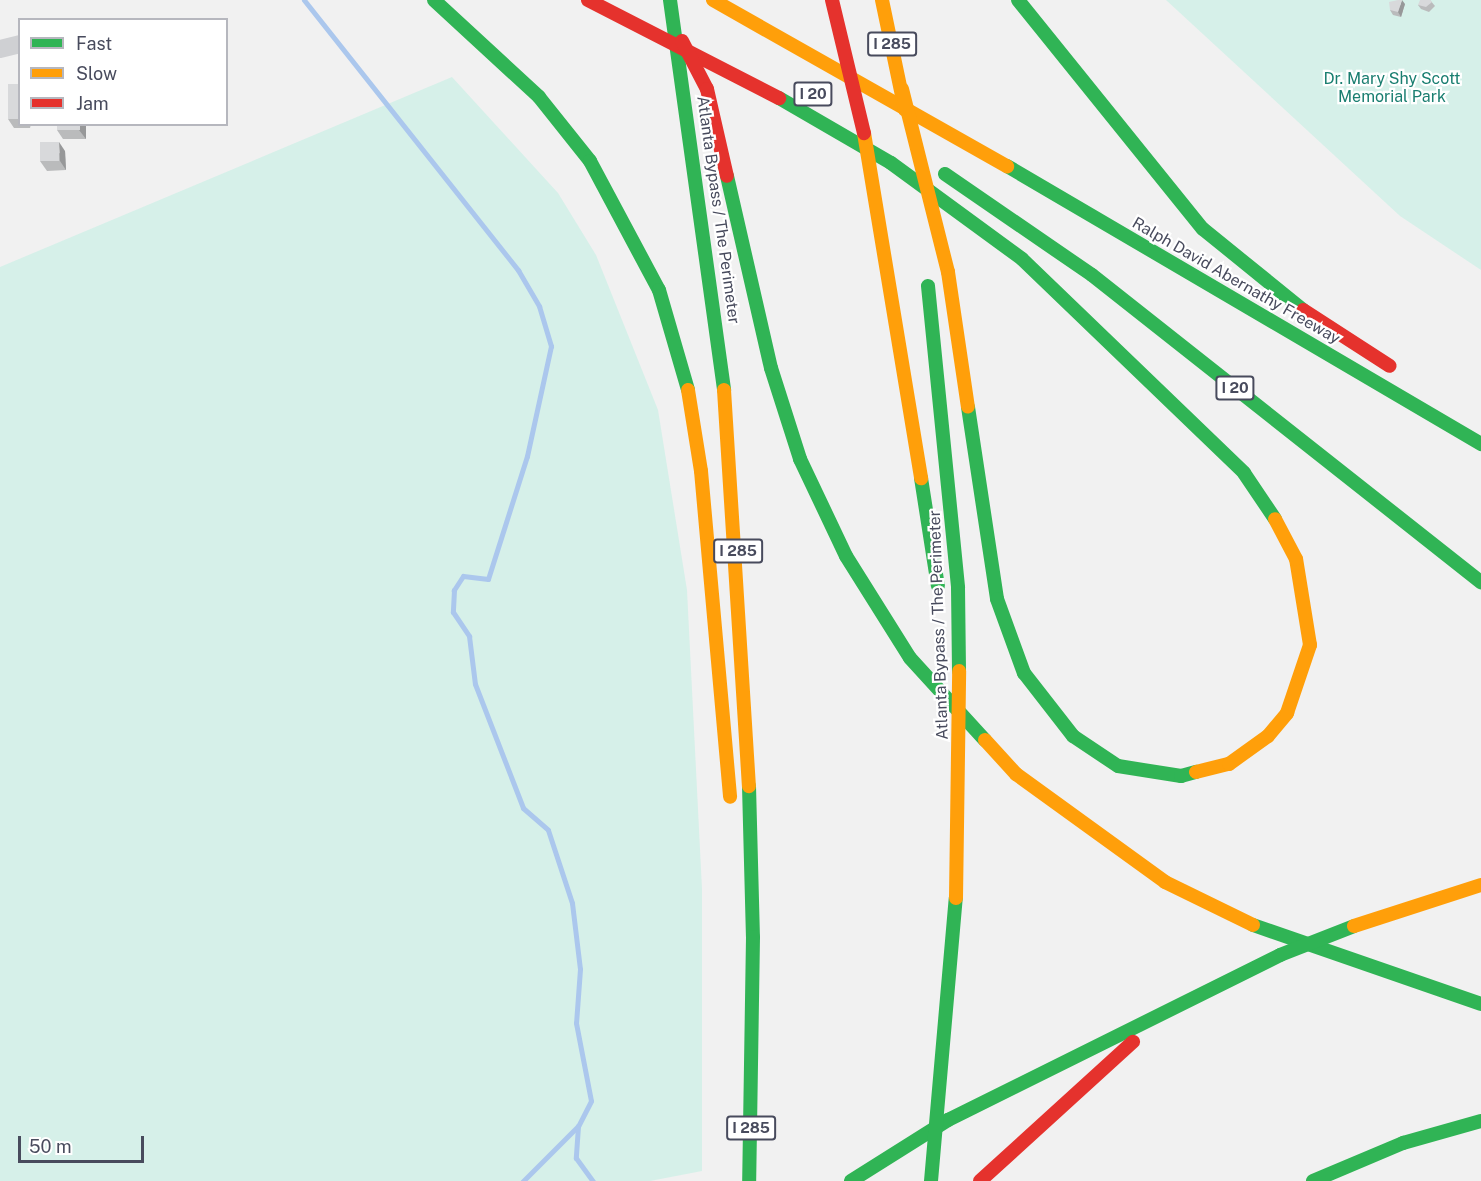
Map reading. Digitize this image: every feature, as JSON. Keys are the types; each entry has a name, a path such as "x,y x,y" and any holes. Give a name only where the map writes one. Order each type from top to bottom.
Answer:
{"highway":[{"path":"434,0 532,90 590,161 659,290 687,382 701,471 731,812"},
{"path":"588,0 804,111 989,232 1228,456 1258,490 1289,541 1309,618 1305,670 1287,713 1273,731 1214,770 1151,775 1103,759 1058,721 1024,673 997,599 948,272 902,89"},
{"name":"Atlanta Bypass / The Perimeter","path":"670,0 683,29 736,523 751,800 752,1074 749,1181"},
{"name":"Ralph David Abernathy Freeway","path":"713,0 974,146 1481,444"},
{"path":"832,0 851,63 875,194 960,739"},
{"name":"I 285","path":"882,0 902,89 921,231"},
{"path":"1018,0 1203,229 1285,298 1406,376"},
{"path":"657,10 683,29 707,88 771,368 801,459 846,556 910,658 1016,774 1110,848 1240,920 1361,965 1481,1004"},
{"name":"I 20","path":"843,111 880,133"},
{"name":"I 20","path":"898,144 985,200 1092,275 1481,582"},
{"name":"Atlanta Bypass / The Perimeter","path":"925,267 950,476 960,739 955,946 931,1181"},
{"path":"735,859 752,1074"},
{"path":"851,1181 1021,1083 1224,982 1362,921 1481,885"},
{"path":"980,1181 1128,1046 1224,982"},
{"path":"1313,1181 1402,1143 1481,1121"}],"street":[{"path":"0,49 18,44"}],"green space":[{"name":"Dr. Mary Shy Scott Memorial Park","path":"1166,0 1481,0 1481,270 1400,216"},
{"path":"452,77 558,193 596,255 658,410 687,590 702,889 702,1171 650,1181 0,1181 0,267"}],"building":[{"path":"1402,0 1398,12 1390,10 1389,2"},
{"path":"1420,0 1432,2 1426,7 1418,5"},
{"path":"8,84 18,84 18,119 8,119"},
{"path":"57,126 80,126 80,130 57,130"},
{"path":"40,142 59,142 59,161 40,161"}],"waterway":[{"path":"304,0 518,270 539,306 551,346 527,456 488,579 463,576 454,590 453,612 469,636 475,684 523,808 548,830 572,903 580,969 576,1023 591,1101 578,1126 523,1181"},
{"path":"578,1126 576,1158 593,1181"}],"traffic: fast":[{"path":"434,0 539,97 590,161 659,290 688,390"},
{"path":"670,0 724,390"},
{"path":"1018,0 1203,229 1303,310"},
{"path":"779,98 891,163 1022,259 1244,473 1275,519"},
{"path":"1007,166 1481,444"},
{"path":"945,174 1092,275 1481,582"},
{"path":"727,176 771,368 800,459 846,556 910,658 985,740"},
{"path":"928,286 958,588 959,671"},
{"path":"968,407 997,599 1024,673 1073,736 1118,766 1181,776 1196,772"},
{"path":"921,478 938,586"},
{"path":"749,786 753,937 749,1181"},
{"path":"931,1181 956,898"},
{"path":"1253,925 1481,1004"},
{"path":"851,1181 948,1120 1280,955 1354,926"},
{"path":"1313,1181 1403,1143 1481,1121"}],"traffic: slow":[{"path":"713,0 1007,166"},
{"path":"882,0 905,110"},
{"path":"902,89 948,272 968,407"},
{"path":"864,133 921,478"},
{"path":"688,390 701,471 730,797"},
{"path":"724,390 749,786"},
{"path":"1196,772 1229,764 1268,736 1287,713 1310,645 1296,559 1275,519"},
{"path":"956,898 959,671"},
{"path":"985,740 1016,774 1165,882 1253,925"},
{"path":"1354,926 1481,885"}],"traffic: jam":[{"path":"588,0 779,98"},
{"path":"832,0 864,133"},
{"path":"682,41 707,89 727,176"},
{"path":"1303,310 1390,366"},
{"path":"980,1181 1133,1042"}]}
